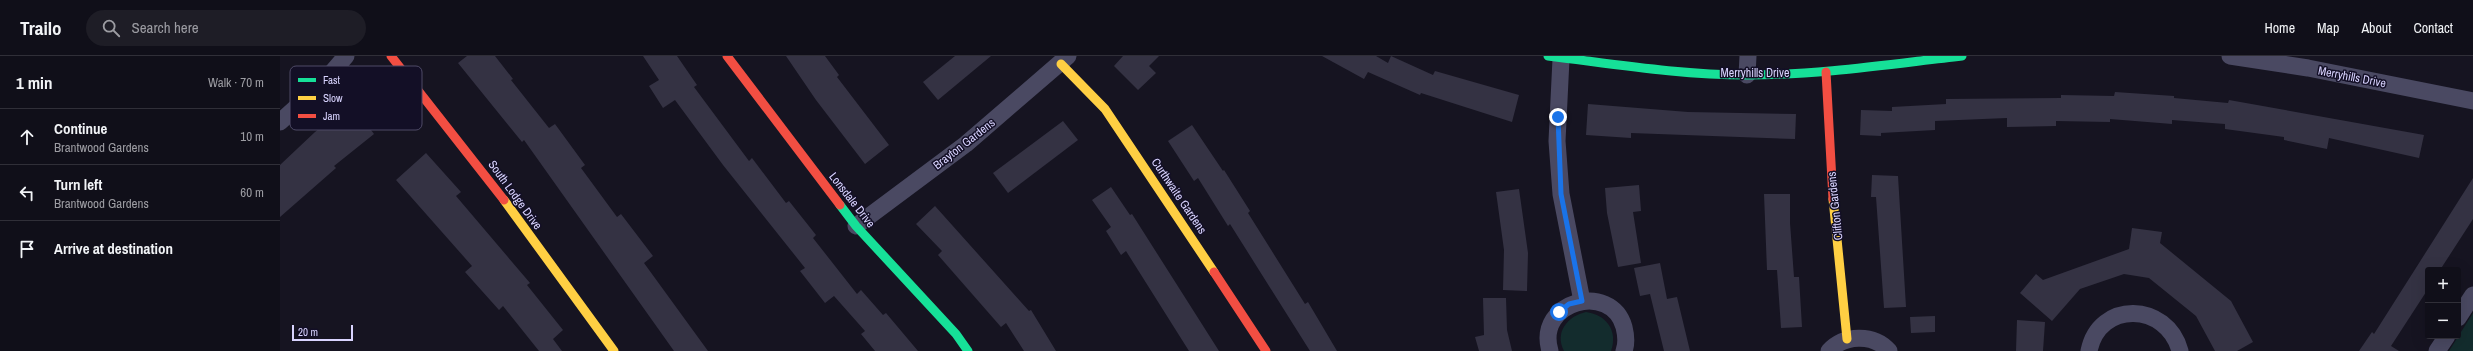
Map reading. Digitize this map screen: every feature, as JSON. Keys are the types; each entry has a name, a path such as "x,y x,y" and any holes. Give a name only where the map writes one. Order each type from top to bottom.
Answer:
{"street":[{"path":"337,66 346,56"},
{"name":"South Lodge Drive","path":"391,56 399,66"},
{"name":"Lonsdale Drive","path":"727,56 856,226 956,334 968,351"},
{"path":"1747,75 1748,56"},
{"name":"Merryhills Drive","path":"1554,58 1652,69 1747,75 1826,72 1962,56"},
{"name":"Merryhills Drive","path":"2230,56 2309,62 2473,101"},
{"path":"1554,58 1557,141 1561,194 1582,301"},
{"name":"Brayton Gardens","path":"856,226 966,144 1064,60"},
{"name":"Curthwaite Gardens","path":"1064,60 1079,80 1105,109 1266,351"},
{"name":"Clifton Gardens","path":"1826,72 1832,177 1847,339"},
{"name":"South Lodge Drive","path":"422,95 482,170 614,351"},
{"path":"280,122 290,113"},
{"path":"2461,313 2473,295"},
{"path":"1550,351 1548,336 1552,323 1559,312 1569,304 1582,301 1594,301 1606,306 1616,313 1623,323 1626,335 1624,351"},
{"path":"2089,351 2090,343 2098,330 2109,320 2123,314 2138,313 2152,316 2165,324 2174,336 2180,351"},
{"path":"1829,351 1834,345 1847,339 1861,338 1874,341 1889,351"},
{"path":"2437,351 2445,339"}],"green space":[{"path":"1586,312 1600,317 1609,325 1613,337 1611,351 1564,351 1561,344 1561,337 1564,326 1574,317"},
{"path":"2473,313 2473,351 2449,351 2457,339 2461,339 2461,332"}],"building":[{"path":"467,56 495,56 513,79 511,80 549,128 555,124 585,165 581,168 617,217 621,214 653,256 644,263 708,351 674,351 524,140 522,142 458,63"},
{"path":"643,56 677,56 697,85 694,87 749,161 752,158 786,203 789,201 816,235 813,238 857,294 861,290 883,315 886,313 918,351 875,351 861,334 865,331 834,296 825,303 800,271 805,268 723,165 675,100 663,108 649,86 659,80"},
{"path":"786,56 825,56 839,75 837,77 889,145 865,164 816,100"},
{"path":"955,56 991,56 938,100 923,82"},
{"path":"1123,56 1159,56 1149,66 1156,73 1138,90 1114,66"},
{"path":"1322,56 1376,56 1388,63 1391,56 1433,75 1435,71 1519,95 1512,122 1421,93 1420,95 1368,72 1364,79"},
{"path":"2115,92 2174,96 2174,98 2228,103 2229,100 2424,135 2419,158 2329,138 2327,149 2284,140 2284,137 2225,129 2225,124 2172,120 2172,124 2110,119 2110,122 2056,121 2056,126 2007,127 2007,118 1935,121 1935,130 1881,133 1881,136 1860,135 1861,110 1892,111 1892,107 1946,104 1946,99 2061,98 2061,95 2114,96"},
{"path":"1588,104 1688,112 1796,114 1795,139 1631,133 1631,138 1586,135"},
{"path":"1063,121 1078,140 1008,193 993,173"},
{"path":"1192,125 1223,171 1224,170 1250,211 1248,213 1305,304 1308,302 1337,351 1310,351 1230,224 1228,226 1198,178 1194,181 1168,141"},
{"path":"318,130 371,130 374,134 334,166 336,168 280,217 280,165"},
{"path":"426,153 461,192 456,196 530,283 527,285 563,330 553,339 562,351 539,351 503,306 499,310 465,272 472,266 396,180"},
{"path":"1872,175 1898,176 1906,307 1884,308 1876,197 1871,197"},
{"path":"2473,178 2473,219 2442,267 2425,267 2425,294 2391,346 2399,351 2359,351 2372,332 2374,334"},
{"path":"1639,185 1641,211 1633,212 1641,263 1618,267 1607,213 1605,188"},
{"path":"1111,187 1130,215 1132,214 1219,351 1189,351 1126,251 1121,255 1106,231 1111,227 1092,200"},
{"path":"1519,189 1528,253 1527,291 1503,290 1504,250 1496,192"},
{"path":"1764,194 1790,194 1790,223 1794,277 1799,277 1802,327 1781,328 1777,270 1767,270"},
{"path":"935,206 1029,311 1031,310 1056,351 1024,351 1006,323 1001,327 938,255 942,251 916,224"},
{"path":"2132,228 2162,232 2160,243 2231,301 2253,342 2237,351 2215,351 2196,316 2149,278 2124,274 2080,289 2052,321 2020,293 2036,274 2043,280 2129,249"},
{"path":"1660,263 1667,299 1677,297 1690,351 1664,351 1650,294 1640,296 1634,268"},
{"path":"1483,298 1506,298 1507,330 1512,351 1479,351 1475,337 1484,335"},
{"path":"1935,316 1935,332 1911,333 1910,317"},
{"path":"2017,320 2045,322 2043,351 2016,351"}],"traffic: fast":[{"path":"1548,56 1623,66 1722,75 1774,75 1828,71 1962,56"},
{"path":"840,205 856,226 956,334 968,351"}],"traffic: slow":[{"path":"1061,64 1105,109 1214,272"},
{"path":"1833,199 1847,339"},
{"path":"504,200 614,351"}],"traffic: jam":[{"path":"391,56 399,66"},
{"path":"727,56 840,205"},
{"path":"1826,72 1833,199"},
{"path":"422,96 504,200"},
{"path":"1214,272 1266,351"}],"route":[{"path":"1558,117 1557,141 1561,194 1582,301 1569,304 1559,312"}]}
